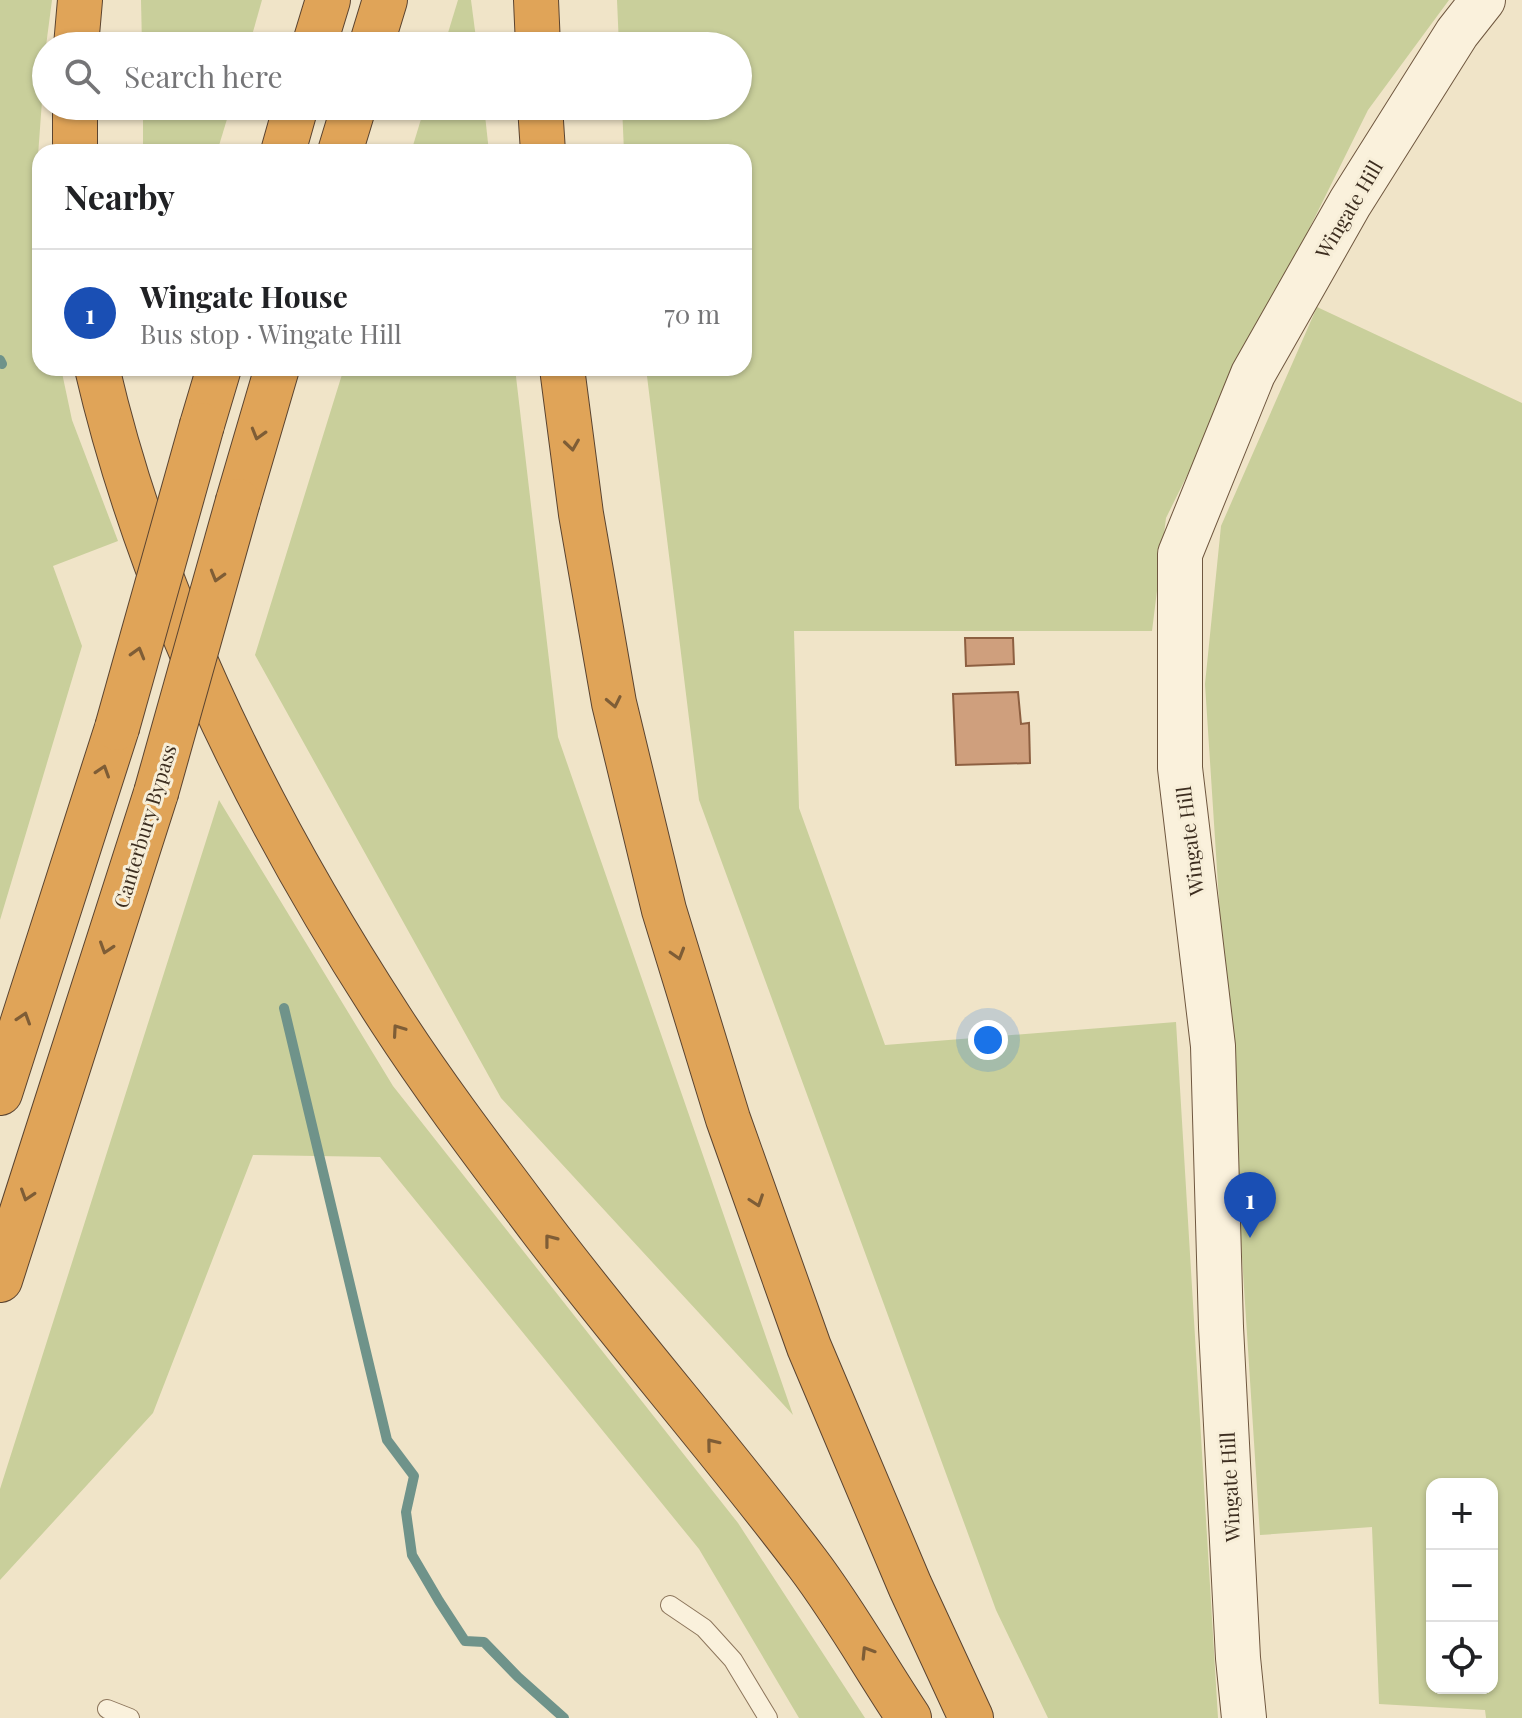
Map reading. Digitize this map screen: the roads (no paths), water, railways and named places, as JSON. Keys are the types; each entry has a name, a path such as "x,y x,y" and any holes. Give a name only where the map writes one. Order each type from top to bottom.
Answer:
{"highway":[{"path":"77,32 80,0"},
{"path":"318,32 328,0"},
{"path":"375,32 385,0"},
{"path":"536,0 537,32"},
{"path":"75,120 75,144"},
{"path":"285,144 292,120"},
{"path":"342,144 350,120"},
{"path":"541,120 542,144"},
{"path":"99,376 130,489 178,618 238,749 310,887 391,1021 478,1143 551,1241 811,1567 909,1718"},
{"path":"0,1093 117,728 217,376"},
{"name":"Canterbury Bypass","path":"0,1280 156,793 275,376"},
{"path":"563,376 581,514 614,703 664,910 728,1119 809,1347 910,1586 971,1718"}],"street":[{"name":"Wingate Hill","path":"1244,1718 1238,1658 1221,1327 1213,1046 1180,768 1180,554 1253,374 1350,203 1470,16"}],"lane":[{"path":"670,1605 704,1628 733,1660 768,1718"},
{"path":"107,1709 130,1718"}],"waterway":[{"path":"0,360 2,364"},
{"path":"284,1008 387,1440 414,1476 406,1512 412,1555 465,1641 484,1642 564,1718"}],"place":[{"name":"Wingate House","path":"1250,1238"}]}
